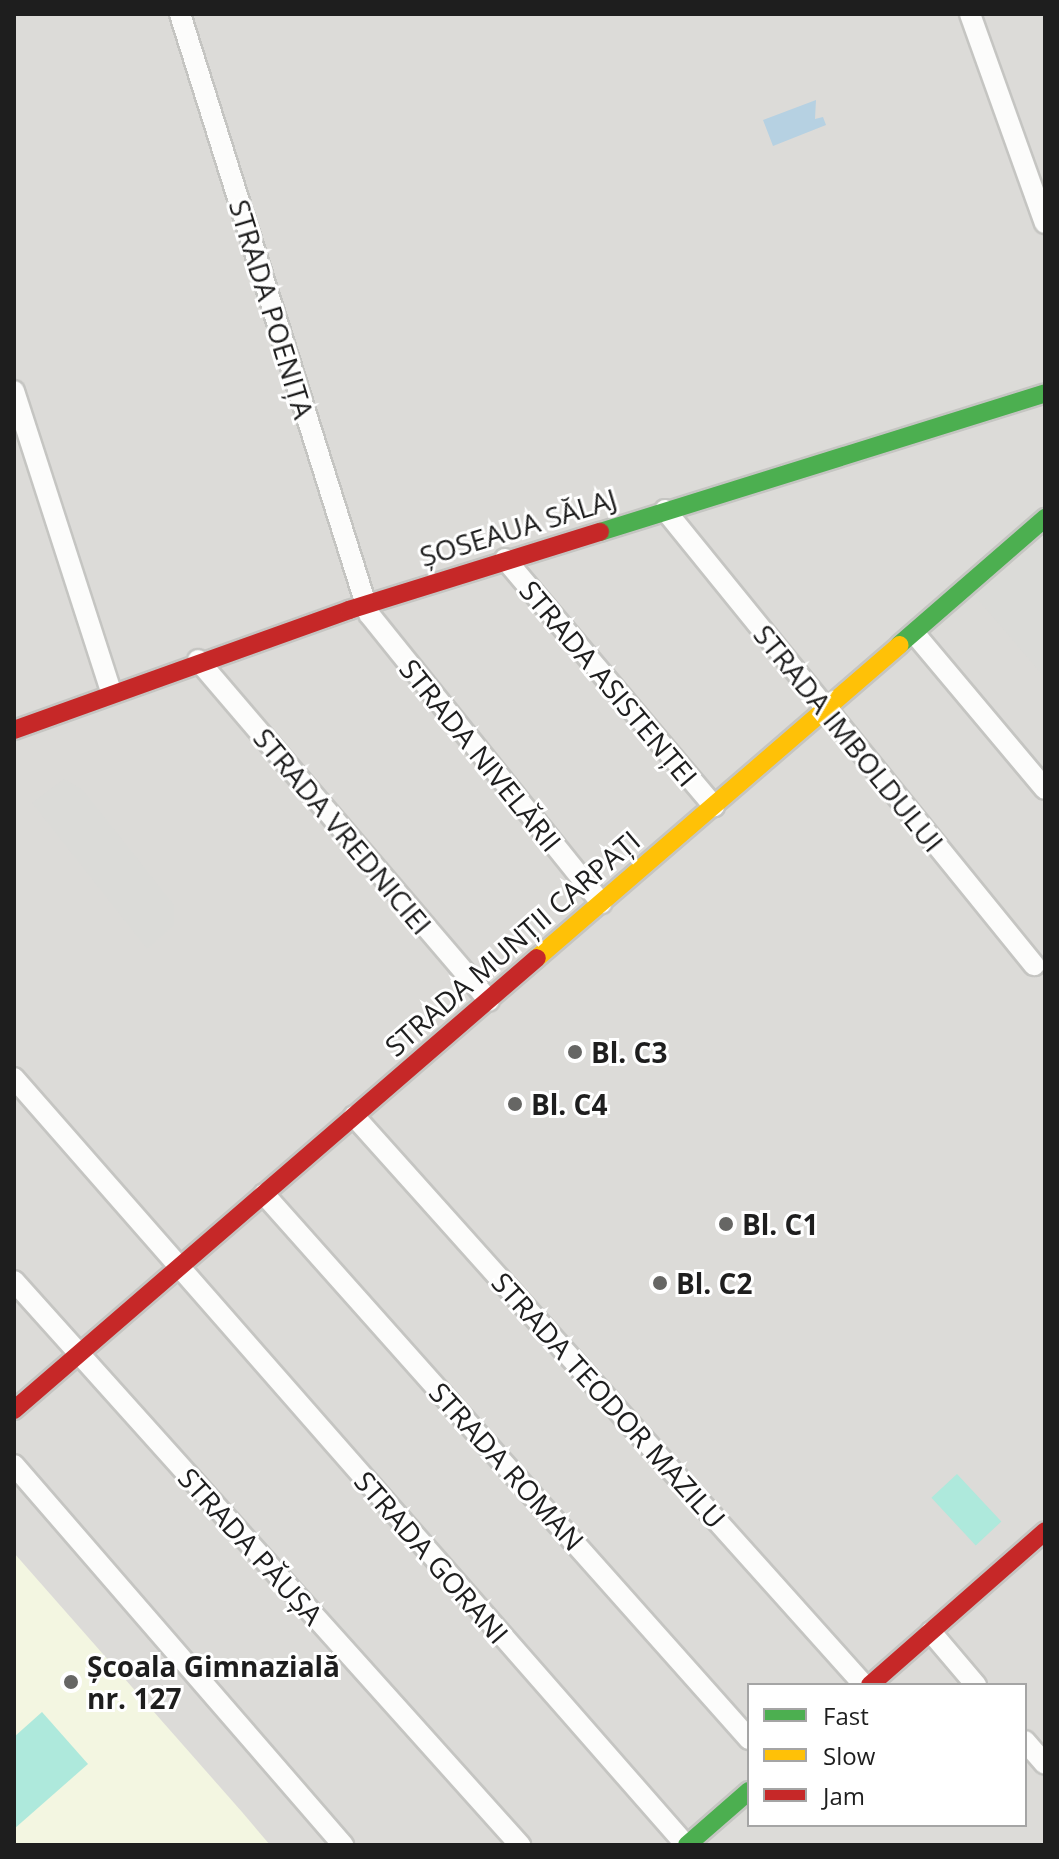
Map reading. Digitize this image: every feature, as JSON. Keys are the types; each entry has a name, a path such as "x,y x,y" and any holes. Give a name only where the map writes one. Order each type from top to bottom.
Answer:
{"street":[{"name":"STRADA POENIȚA","path":"180,14 365,604"},
{"path":"970,14 1045,223"},
{"path":"14,391 111,692"},
{"name":"ȘOSEAUA SĂLAJ","path":"14,730 198,660 365,604 1045,393"},
{"name":"STRADA IMBOLDULUI","path":"665,510 1034,965"},
{"name":"STRADA MUNȚII CARPAȚI","path":"14,1410 915,634 1045,518"},
{"name":"STRADA ASISTENȚEI","path":"505,559 714,806"},
{"name":"STRADA NIVELĂRII","path":"365,604 601,903"},
{"path":"915,634 1045,789"},
{"name":"STRADA VREDNICIEI","path":"198,660 489,1001"},
{"name":"STRADA GORANI","path":"14,1078 177,1269 696,1842"},
{"name":"STRADA TEODOR MAZILU","path":"354,1116 865,1683"},
{"name":"STRADA ROMAN","path":"264,1194 747,1737"},
{"name":"STRADA PĂUȘA","path":"14,1281 520,1845"},
{"path":"14,1465 343,1845"},
{"path":"869,1683 1045,1531"},
{"path":"931,1632 974,1683"},
{"path":"1027,1743 1045,1764"},
{"path":"696,1842 747,1793"}],"shaded area":[{"path":"14,14 1045,14 1045,1845 14,1845"},
{"path":"816,100 815,119 823,117 826,125 773,146 763,120"},
{"path":"1045,537 1045,678 975,596"},
{"path":"64,779 83,790 174,905 174,925 147,949 32,803"},
{"path":"957,1474 1001,1522 976,1545 931,1498"},
{"name":"Școala Gimnazială nr. 127","path":"14,1553 242,1812 270,1845 14,1845"},
{"path":"42,1712 88,1764 14,1829 14,1737"}],"traffic: fast":[{"path":"600,532 1045,393"},
{"path":"899,645 1045,518"},
{"path":"687,1845 747,1793"}],"traffic: slow":[{"path":"537,958 899,645"}],"traffic: jam":[{"path":"14,730 349,610 600,532"},
{"path":"14,1410 537,958"},
{"path":"872,1683 1045,1531"}],"place":[{"name":"Bl. C3","path":"575,1052"},
{"name":"Bl. C4","path":"515,1104"},
{"name":"Bl. C1","path":"726,1224"},
{"name":"Bl. C2","path":"660,1283"},
{"name":"Școala Gimnazială nr. 127","path":"71,1682"}]}
